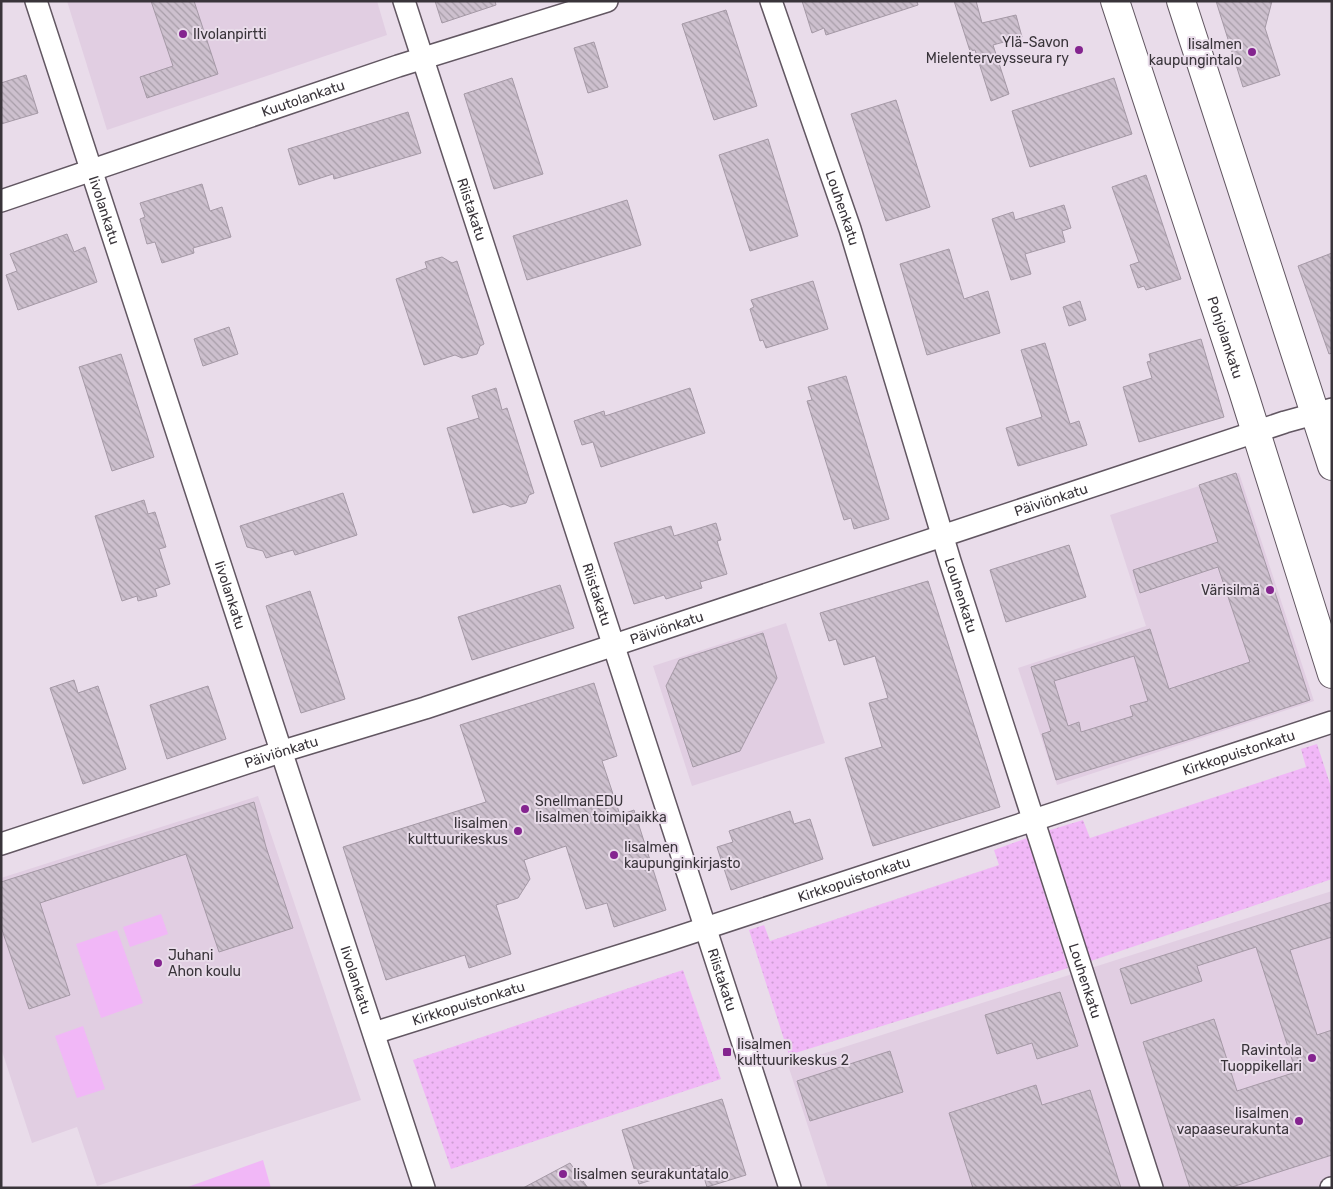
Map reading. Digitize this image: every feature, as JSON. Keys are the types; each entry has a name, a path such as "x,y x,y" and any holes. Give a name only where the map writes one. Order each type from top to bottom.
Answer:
{"main road":[{"name":"Pohjolankatu","path":"1115,1 1332,674"},
{"path":"1181,1 1323,411 1332,466"}],"street":[{"name":"Iivolankatu","path":"36,1 424,1188"},
{"name":"Riistakatu","path":"404,1 790,1188"},
{"name":"Kuutolankatu","path":"1,202 423,59 607,1"},
{"name":"Louhenkatu","path":"770,1 850,229 942,536 1152,1188"},
{"name":"Päiviönkatu","path":"1,844 280,752 425,708 613,644 1323,411"},
{"name":"Kirkkopuistonkatu","path":"374,1034 706,928 1332,722"}],"shaded area":[{"path":"67,1 377,1 387,35 107,130"},
{"path":"1239,473 1314,701 1057,785 1018,668 1146,626 1110,515"},
{"path":"786,623 825,743 692,786 653,666"},
{"path":"1317,744 1332,790 1332,879 1088,962 1047,831 1083,820 1090,838 1306,767 1301,749"},
{"name":"Juhani Ahon koulu","path":"258,796 361,1100 97,1186 77,1127 32,1143 1,1048 1,878"},
{"path":"1027,838 1068,968 789,1055 749,930 764,925 770,941 999,865 994,850"},
{"path":"1332,891 1332,1188 828,1188 788,1065"},
{"path":"161,914 168,934 130,947 123,927"},
{"path":"117,930 143,1003 101,1018 76,944"},
{"path":"683,970 721,1079 451,1169 413,1060"},
{"path":"83,1026 105,1089 77,1098 55,1036"},
{"path":"263,1160 271,1188 185,1188"}],"building":[{"name":"Ilvolanpirtti","path":"151,1 194,1 218,74 147,98 140,77 173,66"},
{"path":"435,1 495,1 496,5 442,23"},
{"path":"802,1 917,1 918,5 826,35 824,28 812,33"},
{"path":"954,1 976,1 982,23 1016,15 1022,37 993,45 1009,94 991,101 975,50 970,51"},
{"name":"Iisalmen kaupungintalo","path":"1216,1 1272,1 1265,28 1280,75 1243,87"},
{"path":"726,10 757,106 714,120 682,24"},
{"path":"594,42 608,87 588,93 574,48"},
{"path":"26,75 38,113 1,124 1,83"},
{"path":"512,78 543,174 494,189 464,94"},
{"path":"1114,78 1132,134 1030,167 1012,111"},
{"path":"896,100 930,207 886,221 851,114"},
{"path":"408,112 421,153 334,179 333,174 299,185 288,149"},
{"path":"768,139 798,236 750,251 719,155"},
{"path":"1146,175 1181,279 1146,290 1144,286 1138,288 1130,265 1139,262 1112,187"},
{"path":"202,184 210,211 222,207 231,237 193,248 194,253 162,263 155,242 147,244 140,219 145,217 140,203"},
{"path":"627,200 641,245 527,280 513,236"},
{"path":"1064,205 1071,228 1062,231 1065,242 1025,254 1031,274 1011,280 992,219 1013,212 1015,220"},
{"path":"67,234 74,252 85,247 97,282 18,310 6,275 17,271 10,254"},
{"path":"949,249 964,299 988,291 1000,333 927,355 900,264"},
{"path":"1332,253 1332,353 1329,354 1298,266"},
{"path":"442,257 452,263 457,261 484,344 480,346 477,354 462,358 455,355 424,365 396,279 427,268 425,262"},
{"path":"813,281 828,329 766,348 763,340 760,341 750,309 754,307 751,300"},
{"path":"1080,301 1086,320 1069,326 1063,307"},
{"path":"229,327 238,354 203,366 194,339"},
{"path":"1201,339 1224,417 1139,442 1123,387 1152,378 1147,362 1151,361 1149,354"},
{"path":"1045,343 1070,424 1079,421 1087,445 1018,466 1006,428 1042,417 1021,350"},
{"path":"121,354 154,457 112,471 79,367"},
{"path":"846,376 889,519 854,529 851,518 844,520 807,401 812,400 808,387"},
{"path":"496,388 502,410 507,408 534,493 529,495 526,503 511,507 504,504 473,513 447,428 479,418 472,396"},
{"path":"690,388 705,433 601,467 593,442 582,445 574,421 604,411 605,416"},
{"path":"1236,473 1310,700 1056,780 1042,734 1051,731 1031,667 1150,629 1169,689 1250,662 1218,567 1140,593 1133,570 1218,542 1199,485","holes":["1134,656 1148,701 1130,706 1133,716 1081,732 1079,722 1068,726 1054,681"]},
{"path":"343,493 357,535 295,555 293,550 266,558 263,551 247,547 240,526"},
{"path":"144,500 148,514 155,512 166,547 159,549 170,584 155,589 157,596 138,601 137,596 122,601 95,516"},
{"path":"716,523 721,540 717,541 727,574 700,582 702,588 666,599 664,595 634,604 614,543 671,526 674,536"},
{"path":"1069,545 1086,597 1006,622 990,570"},
{"path":"928,581 1000,807 873,846 845,758 882,747 869,703 888,698 875,656 844,665 836,639 829,641 820,613"},
{"path":"560,585 574,628 472,660 458,617"},
{"path":"310,591 345,699 301,713 266,606"},
{"path":"763,633 777,678 740,751 693,767 666,686 679,660"},
{"path":"74,680 78,693 98,686 126,769 83,784 50,688"},
{"name":"Iisalmen kulttuurikeskus","path":"594,683 617,756 602,761 620,815 634,810 666,910 614,927 607,903 586,909 566,846 524,860 530,879 518,898 496,905 511,954 469,968 465,955 386,980 343,847 486,802 460,725"},
{"path":"208,686 226,739 167,759 150,705"},
{"path":"254,802 266,847 293,928 219,952 186,854 40,903 70,995 29,1009 1,927 1,882"},
{"path":"790,811 794,824 810,819 823,859 731,890 717,847 733,842 729,831"},
{"path":"1332,902 1332,937 1290,950 1317,1035 1332,1030 1332,1155 1229,1188 1190,1188 1143,1042 1214,1019 1237,1091 1296,1072 1256,947 1197,966 1202,981 1131,1004 1120,969"},
{"path":"1060,992 1078,1046 1037,1059 1032,1043 997,1054 985,1015"},
{"path":"890,1051 903,1092 810,1121 797,1081"},
{"path":"1036,1085 1042,1105 1090,1090 1121,1188 973,1188 949,1113"},
{"path":"722,1099 746,1175 707,1187 700,1165 639,1184 622,1130"},
{"name":"Iisalmen seurakuntatalo","path":"570,1163 588,1188 523,1188"}],"place":[{"name":"Ilvolanpirtti","path":"183,34"},
{"name":"Ylä-Savon Mielenterveysseura ry","path":"1079,50"},
{"name":"Iisalmen kaupungintalo","path":"1252,52"},
{"name":"Värisilmä","path":"1270,590"},
{"name":"SnellmanEDU Iisalmen toimipaikka","path":"525,809"},
{"name":"Iisalmen kulttuurikeskus","path":"518,831"},
{"name":"Iisalmen kaupunginkirjasto","path":"614,855"},
{"name":"Juhani Ahon koulu","path":"158,963"},
{"name":"Iisalmen kulttuurikeskus 2","path":"727,1052"},
{"name":"Ravintola Tuoppikellari","path":"1312,1058"},
{"name":"Iisalmen vapaaseurakunta","path":"1299,1121"},
{"name":"Iisalmen seurakuntatalo","path":"563,1174"}]}
